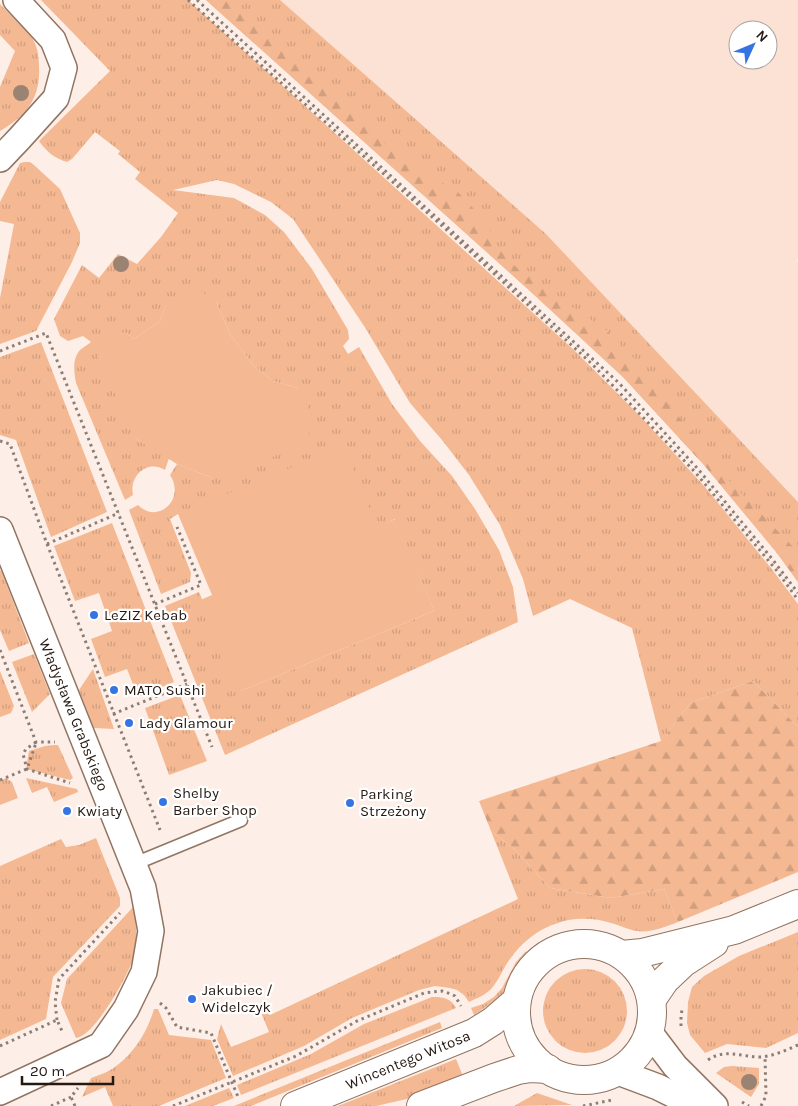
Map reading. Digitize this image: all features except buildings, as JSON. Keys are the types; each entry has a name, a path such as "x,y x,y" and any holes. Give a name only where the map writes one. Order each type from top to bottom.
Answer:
{"street":[{"path":"0,159 56,98 64,68 53,40 16,0"},
{"name":"Władysława Grabskiego","path":"0,530 134,864 143,888 151,932 144,972 126,1009 101,1045 0,1092"},
{"path":"622,955 642,953 734,930 798,904"},
{"path":"652,999 665,980 682,964 734,930"},
{"path":"581,944 602,946 622,955 635,966 646,982 652,999 650,1033 642,1048 632,1062 618,1072 597,1079 575,1080 554,1073 536,1060 525,1046 518,1030 515,1002 528,973 542,957 561,947 581,944"},
{"name":"Wincentego Witosa","path":"295,1106 474,1033 493,1021 515,1002"},
{"path":"650,1033 675,1066 715,1106"},
{"path":"422,1106 518,1070 531,1068 548,1069"},
{"path":"618,1072 658,1087 696,1106"}],"lane":[{"path":"134,864 241,820"}],"path":[{"path":"188,0 449,232 618,390 695,472 766,557 798,600"},
{"path":"197,0 619,383 698,469 798,593"},
{"path":"0,351 46,333 212,747"},
{"path":"47,544 118,513"},
{"path":"155,604 201,585 177,526"},
{"path":"0,650 2,660 36,742 27,769"},
{"path":"113,714 187,684"},
{"path":"27,769 23,754 26,748 36,742 64,741"},
{"path":"0,780 27,769 73,784"},
{"path":"57,1020 55,1002 59,978 125,908"},
{"path":"173,1106 302,1053 364,1018 424,993 442,991 451,994 463,1009"},
{"path":"155,997 166,1008 176,1027 211,1033 239,1099"},
{"path":"682,1006 682,1033"},
{"path":"706,1062 718,1054 770,1056 798,1045"},
{"path":"761,1106 766,1096 766,1056"},
{"path":"51,1106 71,1097"}],"shaded area":[{"path":"280,0 798,0 798,259 796,261 798,263 798,502 546,234"}],"green space":[{"path":"41,0 188,0 574,350 643,419 705,487 798,604 798,727 753,681 690,703 661,741 632,628 570,599 533,616 523,579 500,525 469,475 410,403 366,329 293,219 271,202 234,184 217,180 173,190 234,198 265,215 284,232 312,269 348,330 349,339 343,346 348,354 359,347 392,404 420,441 452,476 475,509 499,550 513,587 518,622 225,755 165,606 199,592 241,691 434,611 395,519 377,527 178,514 170,519 191,573 190,582 161,594 129,510 138,505 154,512 161,511 168,506 175,493 170,475 177,464 213,478 298,388 273,381 254,366 231,336 216,302 166,305 160,321 134,339 127,333 136,439 169,458 165,470 152,467 141,471 132,488 133,495 125,500 76,383 74,370 77,354 91,342 83,336 68,341 60,336 54,319 82,265 99,278 118,254 137,264 161,237 178,213 135,179 140,172 118,154 120,151 95,132 72,159 67,162 51,154 39,141 110,71"},
{"path":"206,0 280,0 546,234 798,502 798,582 777,553 704,465 623,377"},
{"path":"206,0 226,0 249,22 280,40 378,138 438,181 455,189 487,225 497,245 516,267 606,330 647,373 664,399 722,473 798,552 798,582 777,553 704,465 623,377"},
{"path":"0,4 31,36 35,43 39,58 39,77 30,105 17,119 0,131 0,87 15,51 0,35"},
{"path":"30,162 34,165 60,189 80,233 80,243 36,331 0,344 0,298 14,224 0,221 0,202 20,163"},
{"path":"199,290 216,302 231,336 254,366 273,381 298,388 312,415 311,431 298,446 226,477 213,478 177,464 136,439 91,342 112,330 127,333 134,339 160,321 166,305 183,293"},
{"path":"41,342 107,512 51,537 16,440 0,435 0,357"},
{"path":"344,446 377,526 396,519 434,611 236,693 198,601 212,595 178,514"},
{"path":"112,523 174,682 138,697 127,669 105,677 91,639 112,631 99,593 75,601 54,546"},
{"path":"1,570 29,643 9,651 0,630"},
{"path":"34,654 50,694 32,712 12,662"},
{"path":"93,669 114,729 94,728 79,690"},
{"path":"0,671 14,706 11,713 0,717"},
{"path":"753,681 798,727 798,872 678,922 664,889 611,898 550,888 513,848 491,831 479,801 661,741 690,703"},
{"path":"180,695 207,761 169,775 145,708"},
{"path":"58,745 73,778 70,780 26,769 29,751 45,746"},
{"path":"6,778 12,782 18,798 0,805 0,781"},
{"path":"26,778 77,789 78,792 54,802 47,787 32,793"},
{"path":"491,831 513,848 550,888 611,898 664,889 678,922 647,931 634,930 605,921 591,919 578,919 558,923 537,933 525,942 510,959 492,988 469,1002 464,995 450,988 435,986 419,990 352,1018 304,1046 233,1076 217,1039 221,1024 231,1047 269,1032 258,1005 263,1002 270,1015 518,899"},
{"path":"96,838 120,898 120,906 53,977 46,1019 0,1040 0,866 61,839 66,847 79,845"},
{"path":"133,907 136,924 136,942 132,962 121,985 98,1021 76,1038 61,1003 67,979"},
{"path":"798,932 798,1033 766,1048 727,1044 705,1053 690,1035 687,1023 688,1002 692,987 704,976 739,956"},
{"path":"526,951 528,954 517,967 505,991 474,1015 471,1008 483,1004 494,997 502,988 516,962"},
{"path":"585,969 601,972 615,981 624,995 627,1011 624,1027 615,1041 601,1050 585,1053 569,1050 555,1041 546,1027 543,1011 546,995 555,981 569,972"},
{"path":"432,997 446,999 452,1002 456,1008 241,1095 237,1085 311,1054 364,1024"},
{"path":"154,1009 158,1009 169,1035 211,1040 226,1078 159,1106 113,1106 105,1087 82,1097 91,1078 112,1069 133,1050 143,1035"},
{"path":"440,1022 442,1028 251,1106 234,1106"},
{"path":"456,1059 465,1081 433,1093 376,1106 338,1106"},
{"path":"724,1067 759,1068 759,1084 751,1097 716,1073"},
{"path":"229,1088 234,1098 213,1106 185,1106"},
{"path":"537,1093 572,1105 514,1106"}],"place":[{"name":"LeZIZ Kebab","path":"94,615"},
{"name":"MATO Sushi","path":"114,690"},
{"name":"Lady Glamour","path":"129,723"},
{"name":"Shelby Barber Shop","path":"163,802"},
{"name":"Parking Strzeżony","path":"350,803"},
{"name":"Kwiaty","path":"67,811"},
{"name":"Jakubiec / Widelczyk","path":"192,999"}]}
